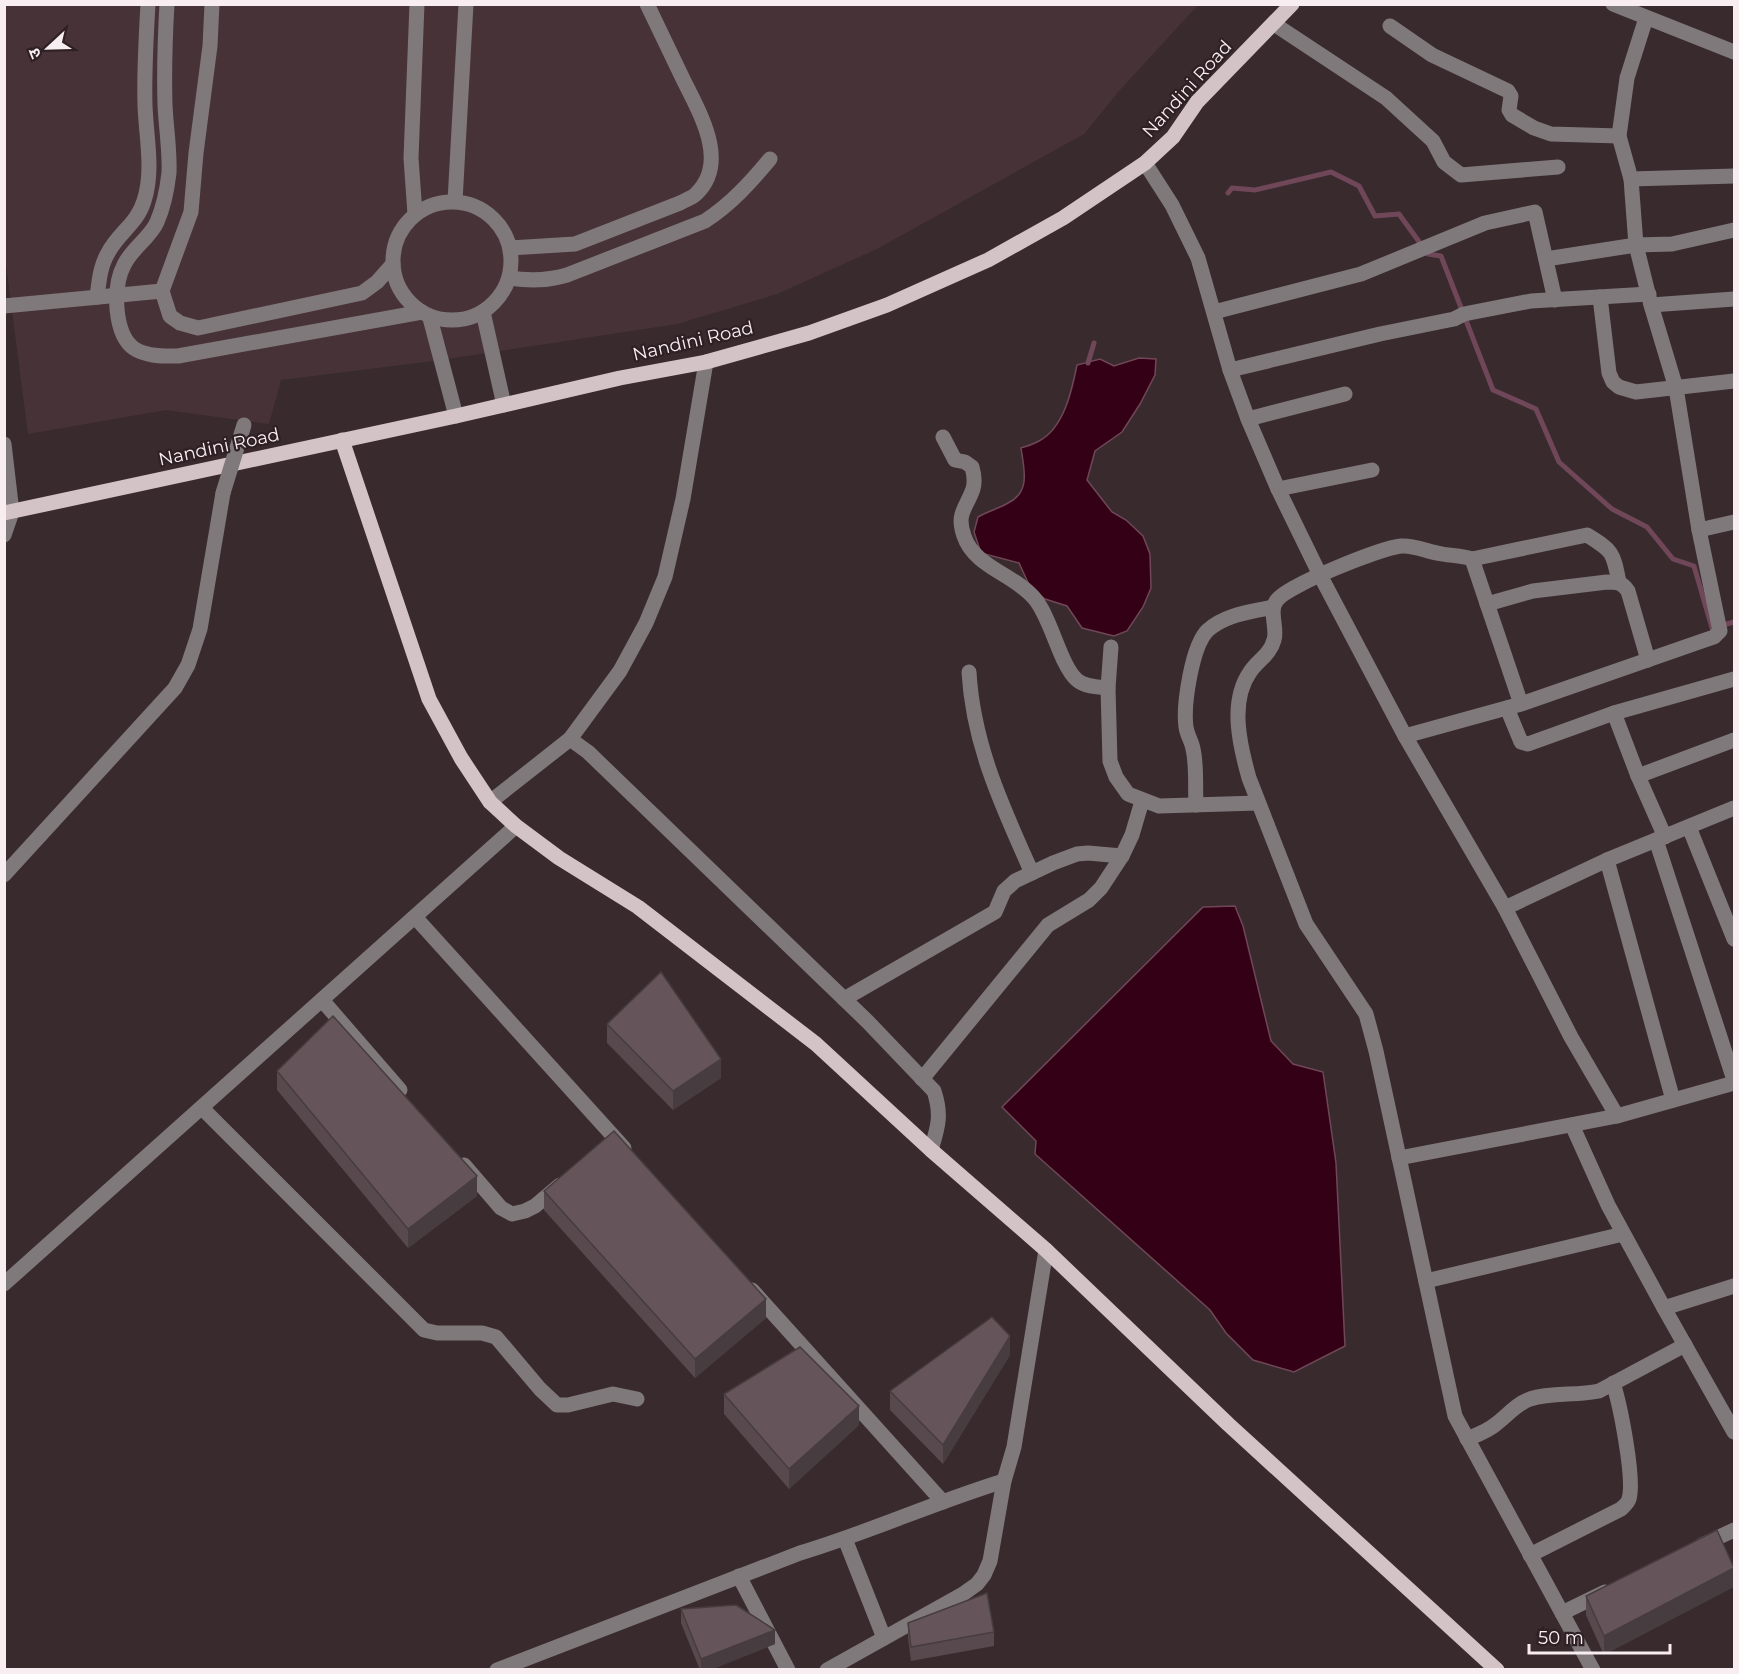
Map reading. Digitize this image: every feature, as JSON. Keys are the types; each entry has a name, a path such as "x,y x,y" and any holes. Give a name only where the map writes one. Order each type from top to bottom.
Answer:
{"main road":[{"name":"Nandini Road","path":"8,512 456,416 620,378 705,362 809,333 865,313 978,264 1062,218 1145,163 1173,138 1197,102 1292,4"},
{"path":"342,440 429,699 461,758 490,802 516,826 559,858 639,907 816,1044 931,1150 1046,1250 1228,1424 1497,1670"}],"street":[{"path":"97,297 102,268 108,252 134,222 145,200 149,170 145,105 148,4"},
{"path":"167,4 165,94 169,171 164,205 156,224 125,262 120,274 116,296 119,326 126,342 138,351 155,357 178,356 426,315 463,320 483,312 499,297 509,279 512,263 510,248 503,230 491,216 474,205 455,201 434,204 415,214 402,228 394,246 393,264 397,283 407,300 426,315 456,416"},
{"path":"212,4 210,46 191,212 162,291 170,316 180,323 198,328 362,293 377,282 393,264"},
{"path":"415,214 411,158 417,4"},
{"path":"455,201 466,4"},
{"path":"510,248 575,244 680,203 695,195 706,181 711,165 710,142 703,120 647,4"},
{"path":"1613,4 1734,52"},
{"path":"1405,736 1514,706 1648,660 1714,637 1719,627 1699,530 1676,388 1636,245 1631,179 1618,136 1627,78 1646,18"},
{"path":"1274,24 1386,98 1433,141 1444,162 1461,175 1558,167"},
{"path":"1390,26 1432,55 1508,91 1511,96 1509,110 1512,115 1534,128 1551,134 1618,136"},
{"path":"509,279 551,280 705,221 743,191 770,159"},
{"path":"1145,163 1172,205 1198,258 1230,370 1248,419 1278,489 1320,575 1405,736 1505,908 1571,1037 1617,1116"},
{"path":"1631,179 1734,176"},
{"path":"1214,312 1360,274 1485,223 1535,212 1555,300"},
{"path":"1546,259 1636,245 1672,244 1734,230"},
{"path":"4,306 162,291"},
{"path":"1230,370 1359,338 1531,302 1600,297 1650,300 1734,299"},
{"path":"1600,297 1609,373 1613,382 1628,391 1636,392 1734,381"},
{"path":"483,312 504,405"},
{"path":"490,802 570,739 620,671 646,623 665,577 683,499 705,362"},
{"path":"1248,419 1346,394"},
{"path":"4,874 175,688 188,665 200,629 223,493 244,425"},
{"path":"943,436 955,460 965,462 972,467 975,478 973,489 962,509 960,523 965,539 975,555 1031,593 1045,613 1066,662 1077,680 1089,686 1108,688"},
{"path":"4,444 8,512 4,535"},
{"path":"1278,489 1372,470"},
{"path":"1699,530 1734,522"},
{"path":"1593,1670 1455,1416 1366,1014 1306,924 1258,804 1242,754 1239,702 1242,685 1251,670 1272,647 1275,636 1273,608 1276,601 1320,575 1393,547 1405,546 1449,555 1462,555 1472,559 1587,535 1608,548 1615,563 1619,582"},
{"path":"1472,559 1487,604 1514,706 1521,742 1528,744 1614,713 1734,679"},
{"path":"1487,604 1533,591 1619,582 1624,584 1628,591 1648,660"},
{"path":"1196,805 1194,751 1187,734 1186,717 1193,661 1198,645 1208,630 1235,615 1273,608"},
{"path":"1111,647 1108,688 1110,761 1116,777 1128,794 1159,806 1258,804"},
{"path":"969,672 976,726 984,754 997,794 1032,873"},
{"path":"1399,1158 1617,1116 1734,1081 1660,838 1614,713"},
{"path":"570,739 588,752 844,999 934,1091 939,1106 939,1123 931,1150"},
{"path":"1638,776 1734,740"},
{"path":"922,1079 1048,925 1089,900 1108,879 1132,835 1142,801"},
{"path":"1505,908 1607,860 1734,808"},
{"path":"4,1284 516,826"},
{"path":"1689,827 1734,939"},
{"path":"844,999 995,912 1004,891 1015,881 1077,854 1122,856"},
{"path":"1607,860 1673,1100"},
{"path":"415,917 611,1143 632,1157"},
{"path":"322,1000 408,1100"},
{"path":"202,1108 424,1330 437,1334 482,1333 496,1337 540,1389 557,1404 568,1405 613,1394 637,1399"},
{"path":"1572,1125 1623,1234 1734,1432"},
{"path":"454,1154 501,1208 512,1214 535,1206 571,1176"},
{"path":"1426,1281 1623,1234"},
{"path":"827,1670 963,1594 977,1584 984,1575 990,1561 1004,1481 1014,1447 1046,1250"},
{"path":"744,1281 944,1502"},
{"path":"1664,1308 1734,1286"},
{"path":"1467,1439 1495,1425 1517,1405 1527,1400 1548,1395 1585,1394 1599,1391 1684,1345"},
{"path":"1530,1555 1621,1509 1629,1502 1630,1477 1618,1399 1613,1383"},
{"path":"497,1670 800,1553 1004,1481"},
{"path":"1691,1551 1734,1530"},
{"path":"845,1539 884,1638"},
{"path":"739,1576 788,1670"},
{"path":"1562,1613 1616,1587"}],"shaded area":[{"path":"4,5 1198,5 1119,91 1084,134 877,249 777,294 677,324 441,360 281,380 269,424 166,410 28,434 4,249"},
{"path":"1139,358 1156,359 1155,375 1122,432 1095,451 1087,480 1112,512 1126,520 1143,536 1150,554 1151,588 1143,607 1127,631 1114,636 1082,628 1067,606 1045,599 1030,587 1019,563 981,553 974,532 978,517 1008,503 1020,493 1024,479 1021,448 1039,441 1055,427 1066,408 1077,365 1100,359 1114,366"},
{"path":"1235,906 1243,926 1271,1041 1293,1064 1323,1072 1336,1163 1345,1346 1294,1372 1253,1360 1226,1333 1210,1310 1035,1154 1036,1141 1002,1107 1203,907"}],"building":[{"path":"661,972 721,1059 673,1091 607,1024"},
{"path":"333,1016 477,1176 408,1229 277,1071"},
{"path":"614,1131 766,1299 695,1359 544,1191"},
{"path":"992,1317 1010,1336 943,1445 890,1391"},
{"path":"800,1347 859,1406 789,1469 724,1394"},
{"path":"1717,1530 1734,1568 1604,1636 1586,1596"},
{"path":"987,1593 994,1632 911,1647 908,1623"},
{"path":"736,1605 775,1630 701,1659 681,1609"}],"waterway":[{"path":"1228,193 1232,188 1255,190 1331,172 1359,186 1375,216 1399,214 1428,254 1441,256 1493,390 1536,409 1559,462 1612,509 1647,527 1673,559 1694,566 1712,628 1734,622"},
{"path":"1088,363 1094,343"}]}
